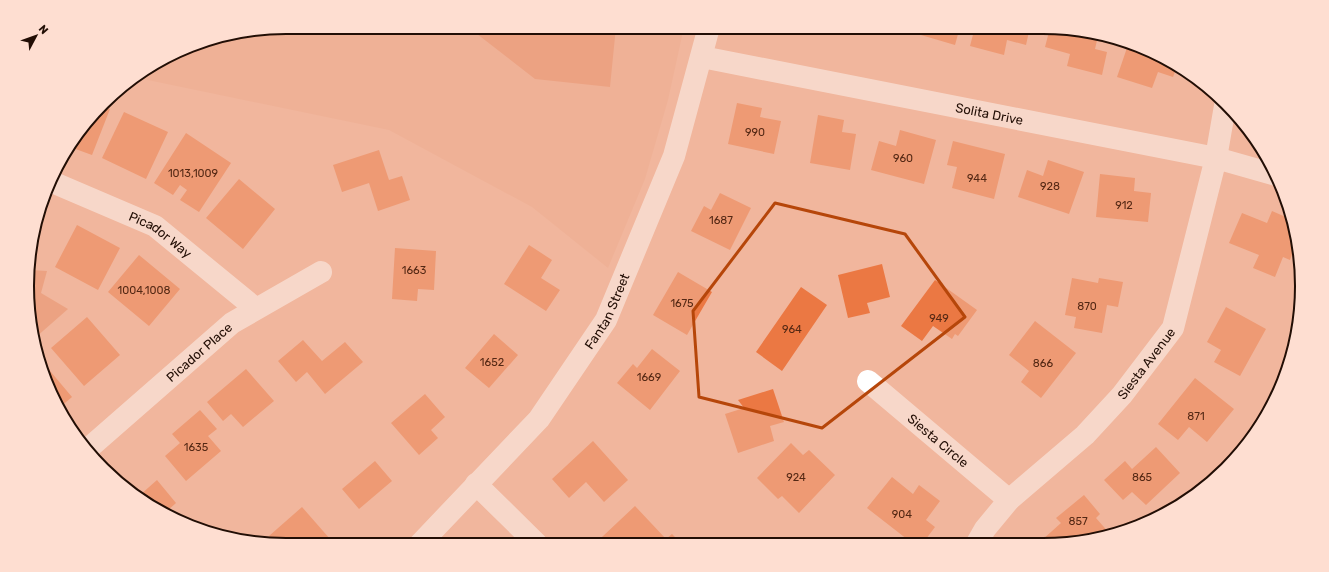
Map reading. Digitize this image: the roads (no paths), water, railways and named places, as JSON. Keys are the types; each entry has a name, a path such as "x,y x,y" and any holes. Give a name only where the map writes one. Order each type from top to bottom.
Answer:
{"street":[{"name":"Fantan Street","path":"426,538 539,419 606,320 674,156 707,34"},
{"name":"Solita Drive","path":"702,57 1216,158 1268,173"},
{"name":"Siesta Avenue","path":"980,538 985,529 1009,500 1085,435 1122,395 1173,328 1216,158 1224,111"},
{"name":"Picador Way","path":"56,184 155,226 255,308"},
{"name":"Picador Place","path":"92,446 232,323 255,308 321,272"},
{"name":"Siesta Circle","path":"868,381 1009,500"},
{"path":"476,484 531,538"}]}
